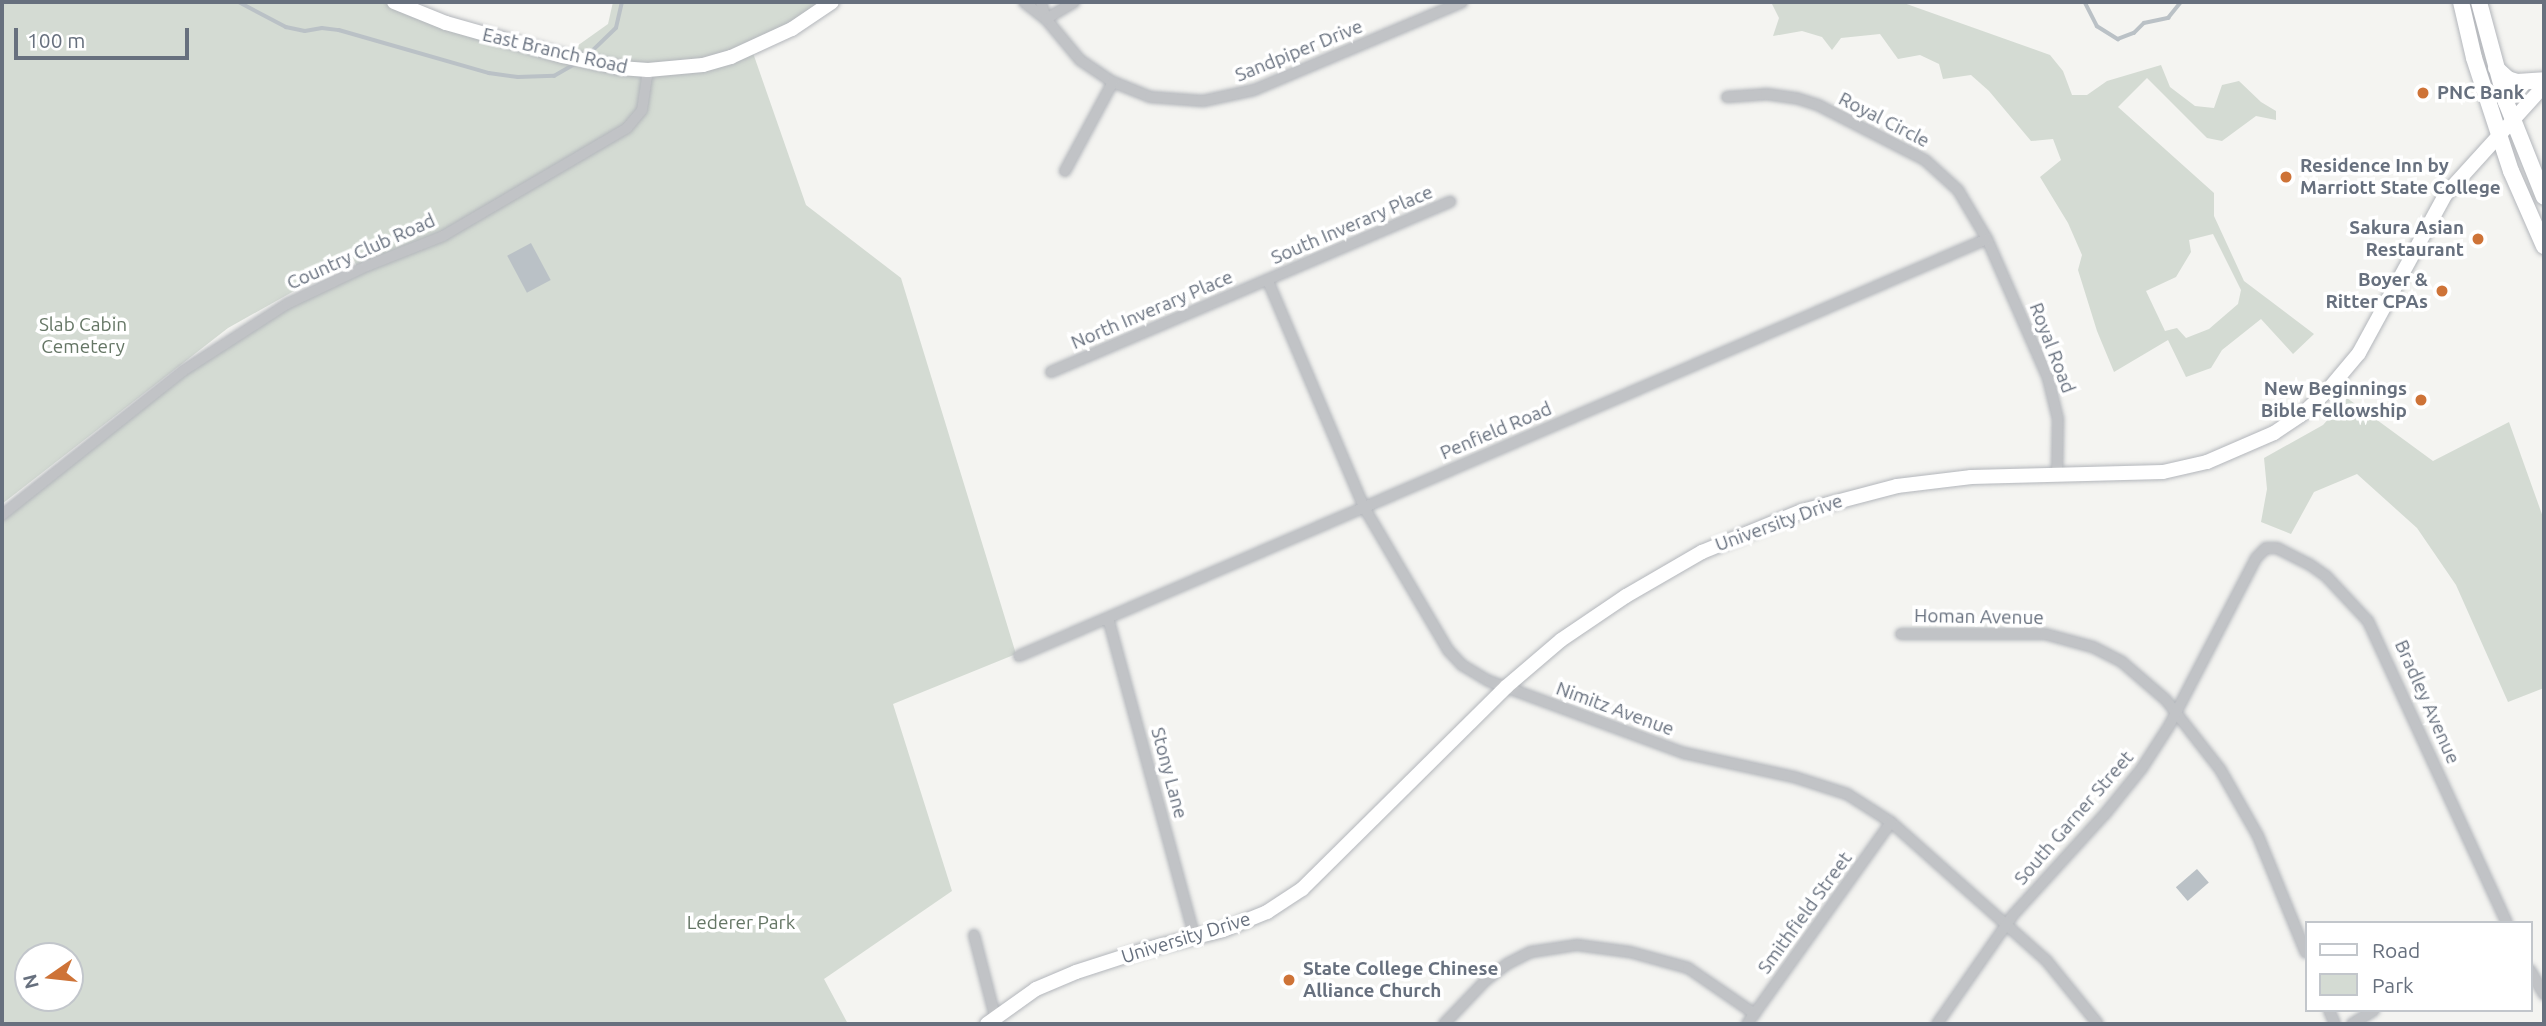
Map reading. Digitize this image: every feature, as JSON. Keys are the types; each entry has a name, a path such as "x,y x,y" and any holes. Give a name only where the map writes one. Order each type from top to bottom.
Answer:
{"main road":[{"name":"East Branch Road","path":"394,2 446,23 563,56 601,64 648,69 695,66 731,57 792,29 832,2"},
{"path":"2460,2 2474,58 2511,171 2544,246"},
{"path":"2479,2 2495,67 2544,197"},
{"path":"2495,67 2508,79 2517,82 2544,80"},
{"name":"University Drive","path":"993,1022 1036,989 1076,972 1144,950 1195,938 1267,912 1302,889 1506,687 1561,640 1626,596 1702,552 1802,511 1897,486 1971,477 2162,472 2207,462 2260,440 2301,415 2333,384 2359,353 2383,313 2436,208 2456,182 2544,86"}],"street":[{"name":"Sandpiper Drive","path":"1024,2 1046,19 1080,60 1113,82 1150,97 1177,101 1230,98 1462,2"},
{"name":"Sandpiper Drive","path":"1041,2 1046,19"},
{"path":"1046,19 1074,2"},
{"name":"Country Club Road","path":"2,516 173,378 287,303 365,267 443,236 627,128 642,110 648,69"},
{"path":"1065,170 1113,82"},
{"name":"Royal Circle","path":"1727,97 1766,94 1796,98 1818,105 1925,160 1958,190 1987,239"},
{"name":"South Inverary Place","path":"1268,281 1450,202"},
{"name":"Royal Road","path":"1987,239 2054,395 2058,419 2057,474"},
{"name":"Penfield Road","path":"1019,656 1987,239"},
{"name":"North Inverary Place","path":"1051,372 1268,281"},
{"name":"Nimitz Avenue","path":"1268,281 1365,509 1448,650 1479,677 1684,753 1823,785 1847,794 1891,822 2059,972 2098,1024"},
{"name":"Bradley Avenue","path":"2261,551 2277,548 2309,564 2326,576 2368,621 2506,921"},
{"name":"South Garner Street","path":"1937,1024 2006,926 2132,782 2176,711 2261,551"},
{"name":"Stony Lane","path":"1108,618 1195,938"},
{"name":"Homan Avenue","path":"1901,634 2019,633 2070,639 2122,662 2176,711 2241,802 2258,835 2304,948"},
{"name":"Smithfield Street","path":"1747,1024 1891,822"},
{"path":"974,935 993,1022"},
{"path":"1444,1024 1486,980 1507,964 1531,952 1577,945 1630,952 1688,968 1755,1014"},
{"path":"2532,973 2544,994"},
{"path":"2352,1024 2371,1012"}],"green space":[{"path":"2,2 394,2 563,56 608,24 613,2 832,2 752,50 806,205 901,278 1016,654 893,704 952,891 824,979 848,1024 2,1024 2,516 230,339 358,269 353,258 228,328 2,504"},
{"path":"1771,2 1901,2 2050,55 2063,71 2072,95 2087,95 2107,81 2161,65 2170,87 2195,106 2214,108 2222,85 2239,81 2261,102 2276,111 2276,120 2256,116 2222,141 2207,138 2147,78 2118,107 2214,193 2214,216 2244,281 2314,334 2293,354 2261,319 2222,350 2211,368 2186,377 2168,340 2114,372 2097,331 2078,270 2082,255 2068,223 2040,177 2061,160 2053,139 2031,141 1989,91 1971,75 1943,79 1939,64 1920,55 1898,59 1880,34 1841,38 1832,50 1822,37 1802,31 1773,36 1779,18","holes":["2213,234 2241,290 2238,304 2209,329 2186,338 2177,328 2165,331 2146,291 2176,277 2191,252 2189,240"]},
{"path":"2347,398 2433,461 2509,422 2544,520 2544,688 2508,702 2456,585 2417,528 2357,474 2314,492 2291,534 2261,522 2267,489 2264,458 2323,425"}],"shaded area":[{"path":"531,243 551,280 527,293 507,256"},
{"path":"2197,869 2209,883 2188,901 2176,887"}],"waterway":[{"path":"239,2 286,27 305,31 322,28 339,30 489,73 518,77 554,76 575,64"},
{"path":"587,56 616,28 622,2"},
{"path":"2085,2 2097,26 2118,39 2134,33 2144,23 2168,18 2181,2"}],"place":[{"name":"PNC Bank","path":"2423,93"},
{"name":"Residence Inn by Marriott State College","path":"2286,177"},
{"name":"Sakura Asian Restaurant","path":"2478,239"},
{"name":"Boyer & Ritter CPAs","path":"2442,291"},
{"name":"New Beginnings Bible Fellowship","path":"2421,400"},
{"name":"State College Chinese Alliance Church","path":"1289,980"}],"park label":[{"name":"Slab Cabin Cemetery","path":"83,336"},
{"name":"Lederer Park","path":"741,923"}]}
